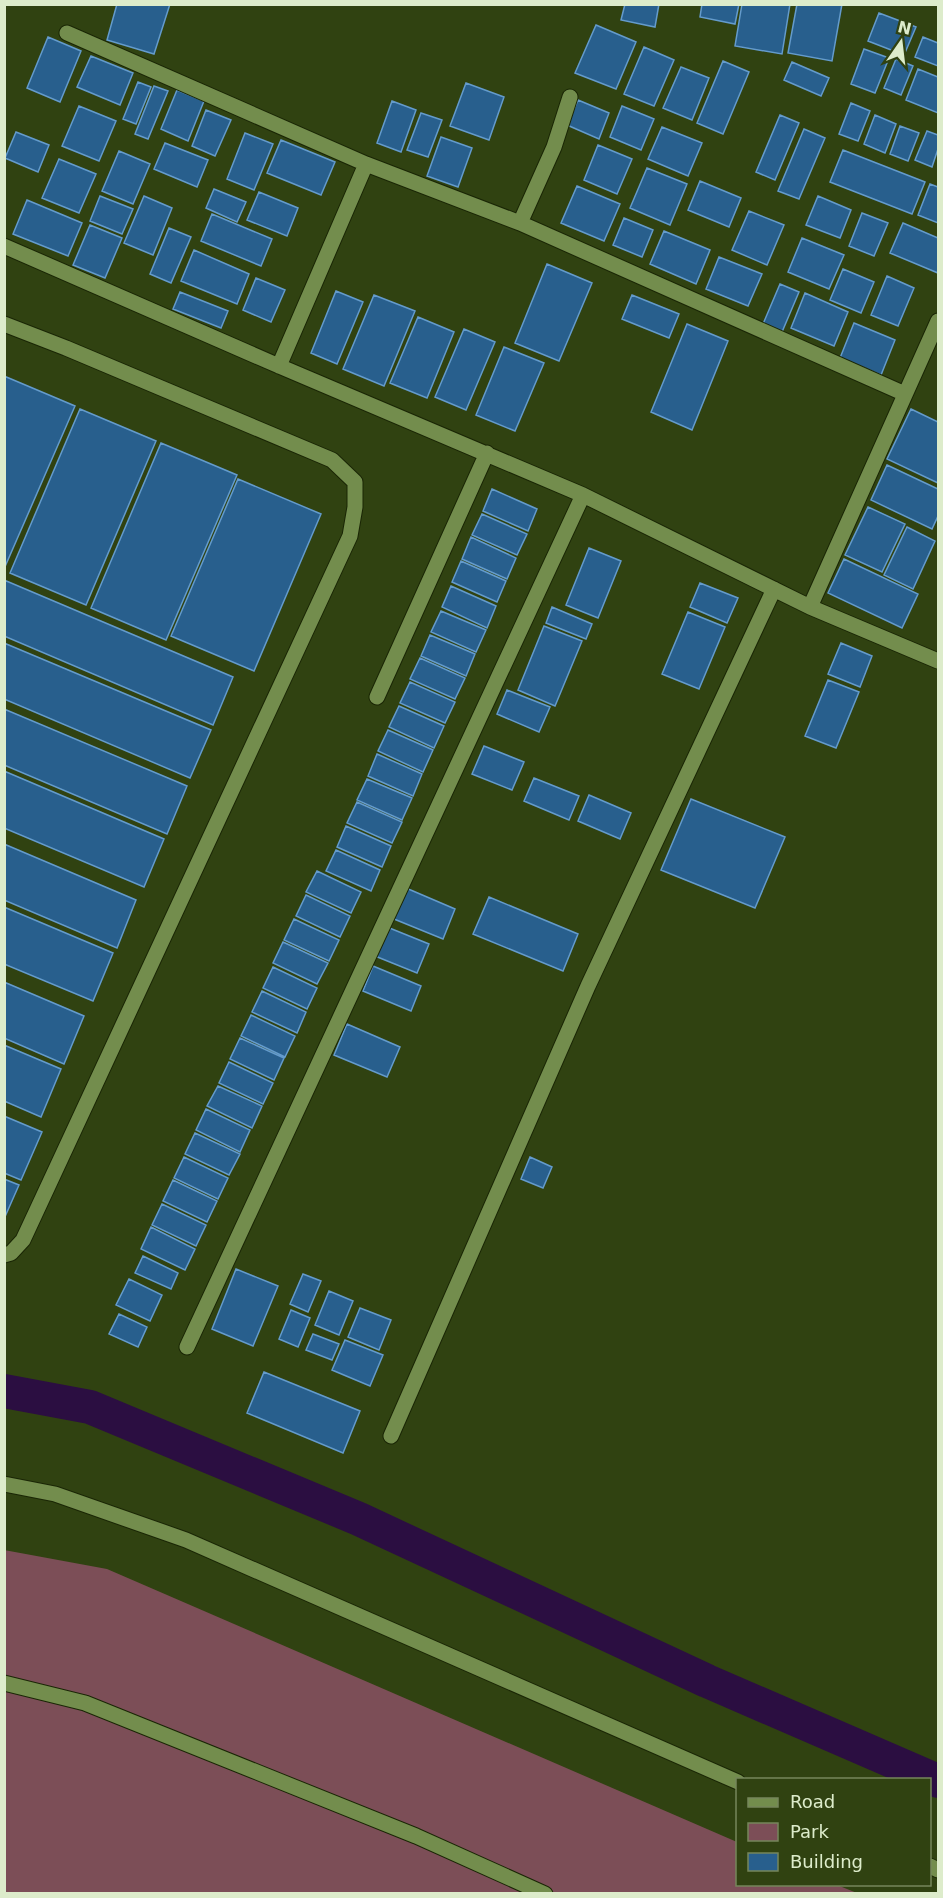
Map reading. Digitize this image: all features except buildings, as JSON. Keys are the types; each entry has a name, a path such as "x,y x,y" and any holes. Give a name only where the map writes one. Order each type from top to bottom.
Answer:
{"street":[{"path":"67,33 366,164 520,223 904,394"},
{"path":"520,223 554,147 570,97"},
{"path":"279,366 366,164"},
{"path":"4,246 583,495 810,607 939,661"},
{"path":"810,607 904,394 939,321"},
{"path":"4,324 332,460 355,482 355,507 350,536 23,1240 11,1253 4,1255"},
{"path":"377,698 487,453"},
{"path":"187,1347 583,495"},
{"path":"391,1436 588,986 774,589"},
{"path":"4,1484 55,1494 186,1540 736,1781"},
{"path":"4,1683 85,1703 416,1836 545,1893"}],"green space":[{"path":"4,1550 107,1569 736,1842 736,1886 840,1886 857,1893 5,1893"}],"waterway":[{"path":"4,1391 90,1407 359,1519 707,1681 938,1781"}]}
